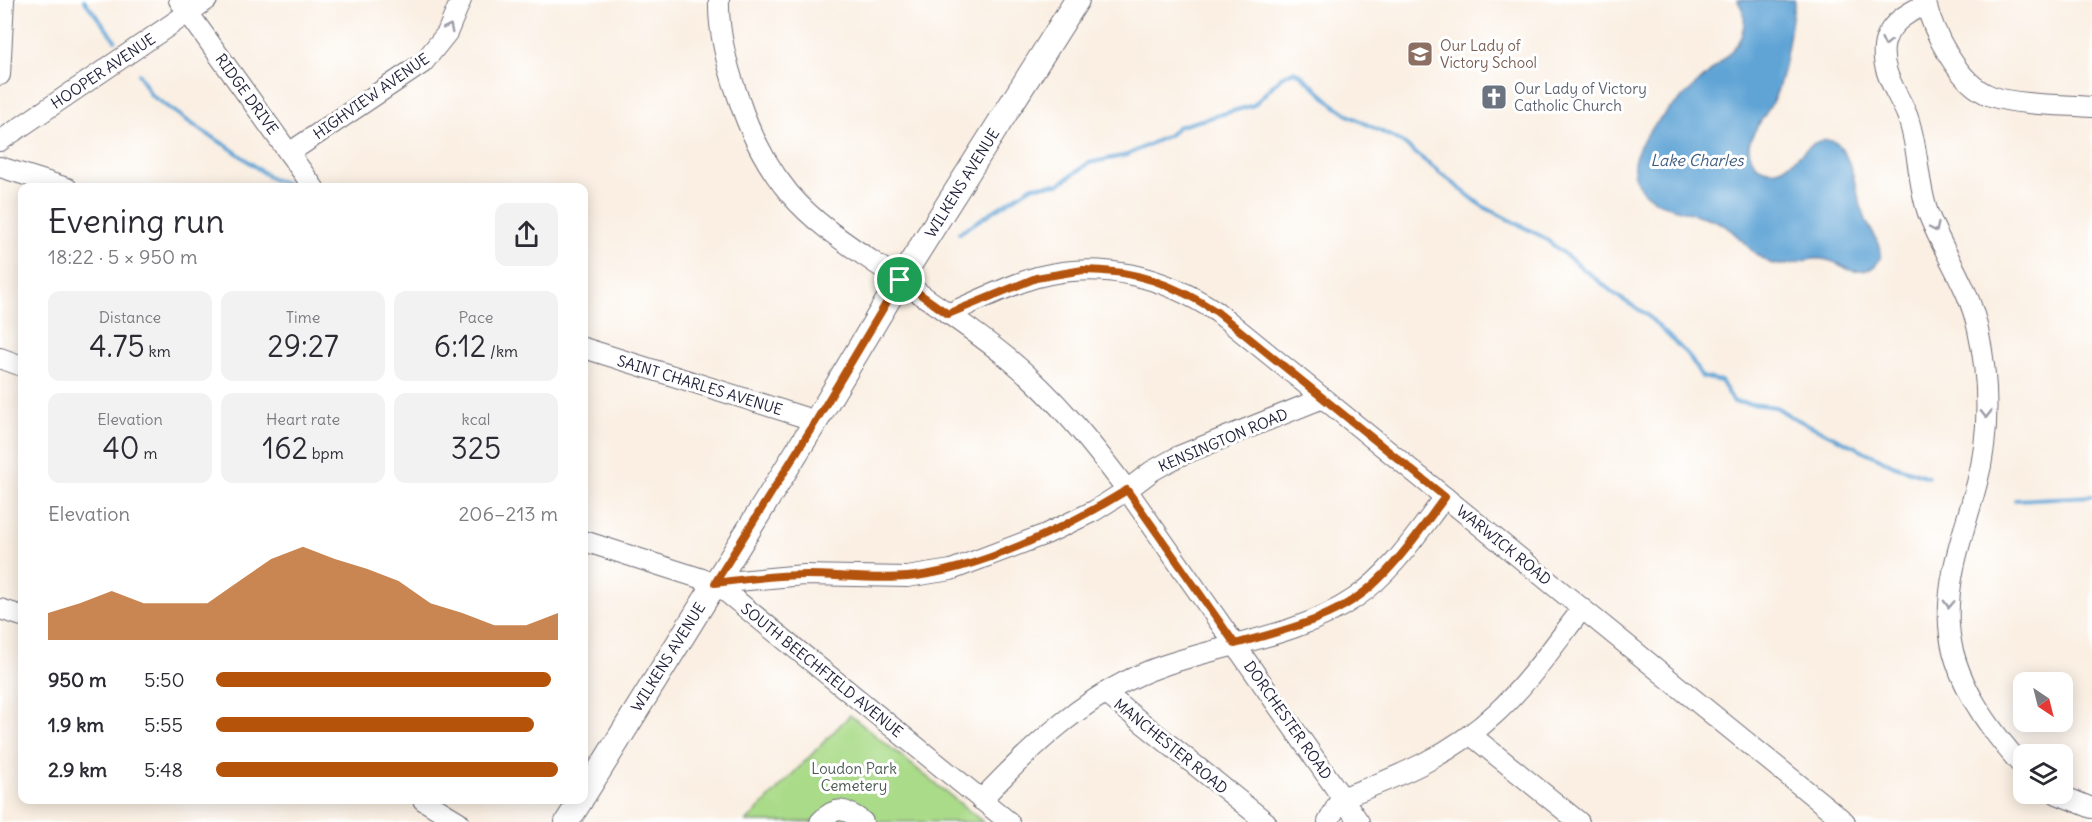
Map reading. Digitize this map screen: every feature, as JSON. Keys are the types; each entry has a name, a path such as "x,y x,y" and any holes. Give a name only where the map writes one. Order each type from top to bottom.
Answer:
{"main road":[{"name":"WILKENS AVENUE","path":"588,789 816,421 900,280 1077,0"},
{"path":"567,822 578,804"}],"street":[{"path":"0,75 4,0"},
{"name":"HOOPER AVENUE","path":"0,141 184,6 207,0"},
{"name":"HIGHVIEW AVENUE","path":"290,153 423,63 447,33 460,0"},
{"name":"DORCHESTER ROAD","path":"719,0 722,39 731,78 755,141 789,193 808,214 833,234 1008,358 1040,386 1088,437 1359,822"},
{"path":"2013,756 1978,708 1967,688 1952,646 1949,626 1953,573 1978,482 1986,427 1986,400 1978,330 1959,274 1927,210 1909,123 1888,77 1884,61 1884,47 1889,32 1907,14 1926,2 1944,47 1957,67 1977,88 1990,96 2007,100 2092,107"},
{"name":"RIDGE DRIVE","path":"184,6 311,183"},
{"path":"0,167 51,183"},
{"name":"WARWICK ROAD","path":"948,314 1036,278 1060,273 1109,270 1167,284 1194,297 1217,312 1845,822"},
{"name":"SAINT CHARLES AVENUE","path":"588,349 816,421"},
{"path":"0,358 18,365"},
{"name":"KENSINGTON ROAD","path":"715,583 804,575 907,577 951,570 1046,534 1094,511 1152,471 1179,456 1323,398"},
{"path":"981,800 1039,742 1105,693 1160,667 1304,624 1332,612 1355,598 1377,581 1445,497"},
{"name":"SOUTH BEECHFIELD AVENUE","path":"588,542 715,583 1009,822"},
{"path":"0,609 18,615"},
{"path":"1328,822 1341,798 1396,778 1444,753 1471,735 1498,711 1530,676 1582,609"},
{"name":"MANCHESTER ROAD","path":"1105,693 1266,822"},
{"path":"1471,735 1579,822"},
{"path":"2073,800 2092,808"},
{"path":"434,804 459,822"},
{"path":"820,822 835,810 846,810 863,822"}],"green space":[{"name":"Loudon Park Cemetery","path":"850,715 983,822 746,822"}],"water":[{"name":"Lake Charles","path":"1737,0 1795,0 1779,85 1772,103 1750,140 1749,152 1752,158 1761,168 1772,171 1790,164 1813,144 1822,140 1832,141 1839,145 1851,168 1866,220 1881,248 1879,261 1871,268 1855,271 1818,259 1775,265 1756,254 1724,225 1666,206 1642,190 1634,170 1638,150 1652,129 1671,108 1732,50 1742,34 1744,25 1742,8"}],"waterway":[{"path":"84,0 115,40"},
{"path":"959,233 1033,186 1059,184 1089,163 1127,155 1171,134 1177,127 1254,105 1281,77 1294,71 1334,105 1350,116 1400,141 1482,206 1543,237 1620,298 1646,314 1689,356 1702,377 1721,381 1734,402 1776,407 1790,416 1895,466 1928,477"},
{"path":"139,74 151,95 272,179 286,183"},
{"path":"2015,500 2092,496"}],"place":[{"name":"Our Lady of Victory School","path":"1420,54"},
{"name":"Our Lady of Victory Catholic Church","path":"1494,97"}],"route":[{"path":"1109,270 1167,284 1194,297 1217,312 1445,497 1396,560 1377,581 1355,598 1332,612 1304,624 1235,644 1127,490 1094,511 1046,534 951,570 907,577 804,575 715,583 900,280 948,314 1036,278 1060,273 1109,270"}]}
